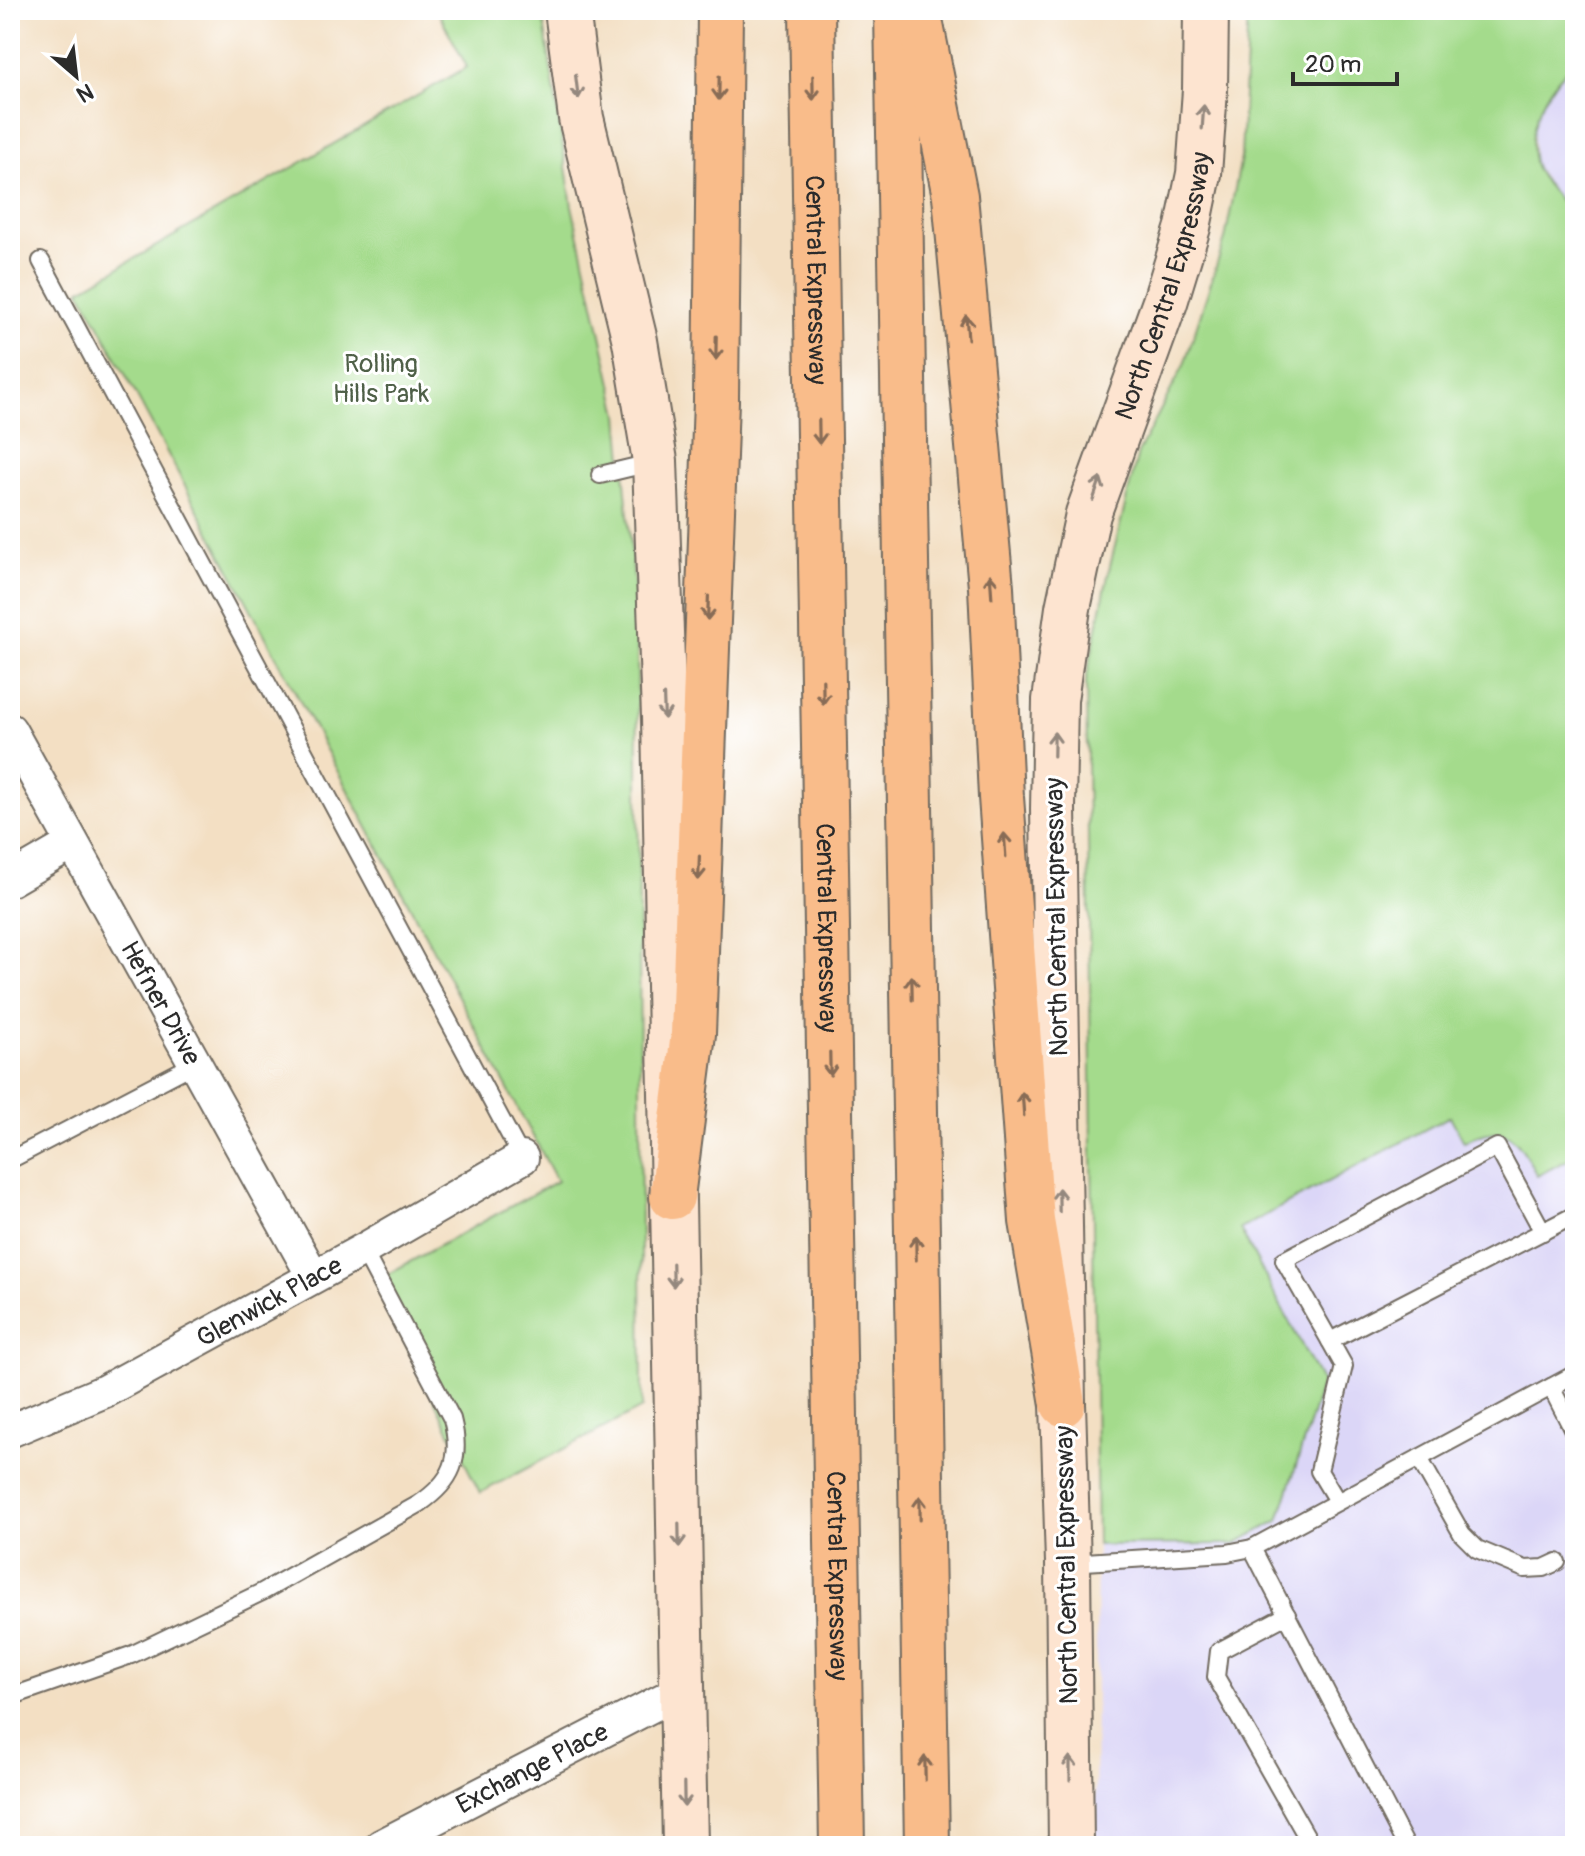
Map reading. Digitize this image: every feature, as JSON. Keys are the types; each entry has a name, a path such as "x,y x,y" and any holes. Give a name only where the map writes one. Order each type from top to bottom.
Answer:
{"highway":[{"path":"672,1197 693,1034 716,401 720,10"},
{"name":"Central Expressway","path":"812,10 842,1846"},
{"path":"897,10 927,1846"},
{"path":"918,10 955,196 991,587 1001,797 1032,1221 1063,1404"}],"main road":[{"path":"567,10 581,118 635,341 655,461 664,717 685,1846"},
{"name":"North Central Expressway","path":"1071,1846 1053,809 1055,700 1068,608 1088,514 1165,302 1188,227 1199,174 1205,90 1206,10"}],"street":[{"name":"Hefner Drive","path":"10,730 313,1276"},
{"path":"10,880 72,844"},
{"name":"Glenwick Place","path":"10,1431 105,1391 363,1250 522,1158"},
{"name":"Exchange Place","path":"381,1846 682,1690"}],"lane":[{"path":"41,261 522,1158"},
{"path":"600,475 655,461"},
{"path":"10,1160 194,1064"},
{"path":"1337,1501 1319,1471 1344,1366 1284,1260 1497,1147 1543,1232"},
{"path":"1330,1341 1575,1215"},
{"path":"10,1697 131,1655 262,1592 419,1504 436,1492 448,1477 456,1458 457,1438 452,1419 363,1250"},
{"path":"1068,1563 1227,1553 1252,1548 1575,1374"},
{"path":"1551,1387 1575,1434"},
{"path":"1419,1458 1462,1534 1477,1549 1525,1569 1544,1568 1557,1562"},
{"path":"1252,1548 1406,1846"},
{"path":"1287,1615 1219,1651 1216,1677 1312,1846"}],"shaded area":[{"path":"1575,63 1575,216 1556,196 1534,164 1534,128 1542,102 1560,75"},
{"path":"1450,1116 1484,1131 1504,1132 1521,1144 1537,1176 1575,1156 1575,1846 1095,1846 1097,1545 1234,1544 1322,1384 1239,1230"}],"green space":[{"name":"Rolling Hills Park","path":"437,10 542,10 572,206 619,415 637,614 642,1408 480,1493 375,1281 557,1181 80,290 467,67"},
{"path":"1248,10 1575,10 1575,63 1547,94 1536,120 1532,148 1540,176 1575,216 1575,1156 1537,1176 1524,1152 1510,1136 1491,1132 1464,1142 1450,1116 1240,1229 1322,1383 1279,1520 1235,1544 1097,1545 1086,680 1138,453 1184,365 1225,239 1241,158"}]}
